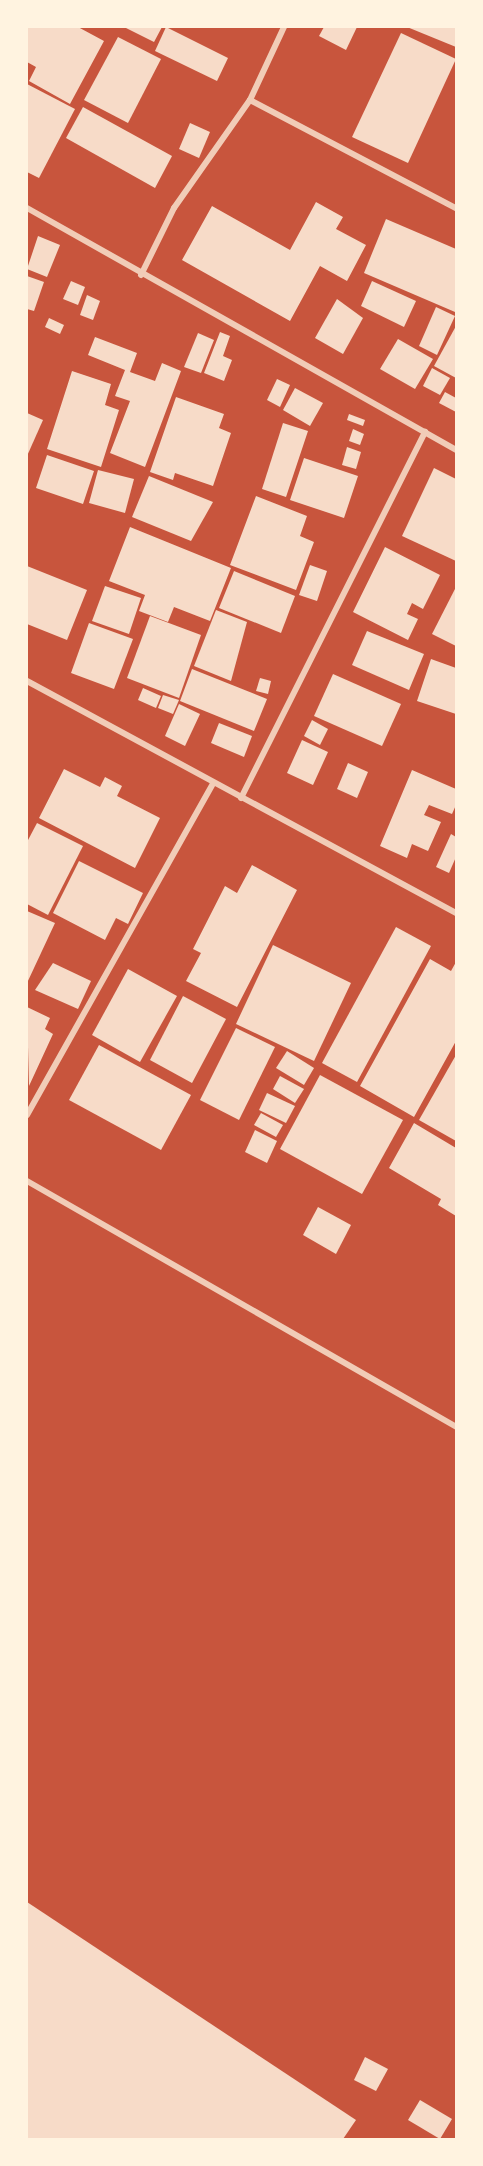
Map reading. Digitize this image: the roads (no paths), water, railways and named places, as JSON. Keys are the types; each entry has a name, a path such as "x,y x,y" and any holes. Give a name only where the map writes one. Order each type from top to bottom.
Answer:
{"street":[{"path":"141,274 174,208 250,100 284,27"},
{"path":"250,100 456,208"},
{"path":"27,208 456,450"},
{"path":"241,798 424,432"},
{"path":"27,681 456,914"},
{"path":"27,1114 213,783"},
{"path":"27,1182 456,1427"}]}
